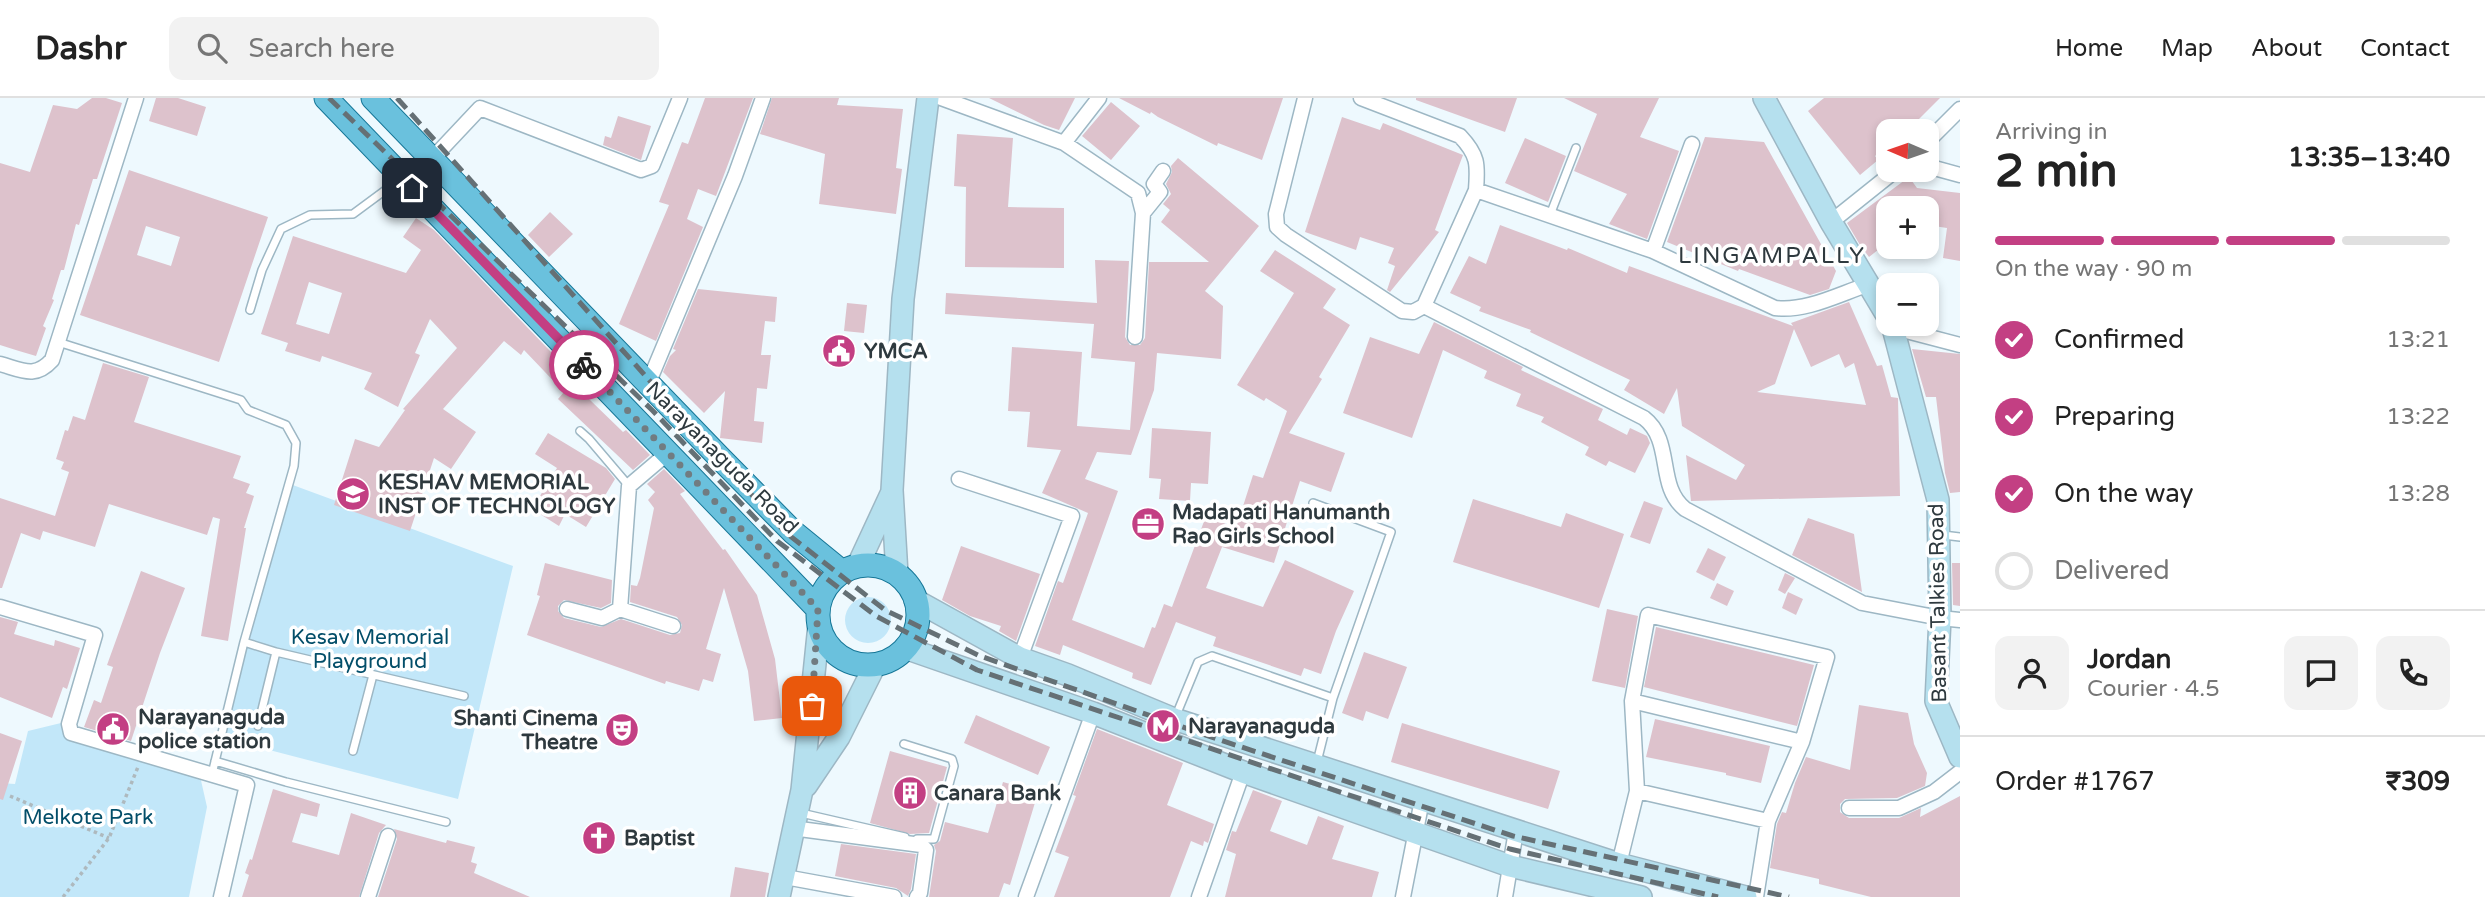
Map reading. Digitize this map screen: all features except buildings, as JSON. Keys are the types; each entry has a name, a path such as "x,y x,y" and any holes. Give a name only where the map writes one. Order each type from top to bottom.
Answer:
{"main road":[{"name":"Narayanaguda Road","path":"326,98 669,452 819,617"},
{"path":"897,574 892,490 903,299 928,98"},
{"name":"Basant Talkies Road","path":"1764,98 1876,299"},
{"name":"Narayanaguda Road","path":"380,100 432,159 793,531 850,569"},
{"name":"Basant Talkies Road","path":"1895,336 1938,500 1938,535 1950,619 1936,701 1960,757"},
{"path":"586,367 610,344"},
{"path":"782,887 803,790 822,594 831,582 850,569 892,490"},
{"path":"819,617 824,639 839,656 860,665 876,665 892,659 905,648 914,634 918,617 915,600 908,586 897,574 879,566 850,569"},
{"path":"915,600 1020,659 1068,674 1174,719 1619,864 1746,897"},
{"path":"905,648 1093,713 1243,772 1510,866 1628,896"},
{"path":"803,790 839,737 876,665"}],"street":[{"path":"0,364 30,373 44,369 52,359 136,98"},
{"path":"432,159 481,103 641,170 652,166 680,98"},
{"path":"648,383 736,176 763,98"},
{"path":"941,98 1064,143 1138,193 1143,213 1135,337"},
{"path":"1064,143 1098,98"},
{"path":"1305,98 1276,214 1277,227 1402,311 1413,312 1424,306 1476,190 1478,165 1472,148 1460,135 1362,98"},
{"path":"1939,130 1960,109"},
{"path":"1653,251 1692,145"},
{"path":"1939,169 1960,174"},
{"path":"1143,213 1160,192 1154,184 1163,171"},
{"path":"1831,222 1881,182"},
{"path":"1476,190 1653,251 1776,308 1789,310 1806,306 1867,285"},
{"path":"1424,306 1655,426 1662,443 1670,490 1676,502 1685,509 1862,603 1950,619"},
{"path":"1932,336 1960,345"},
{"path":"620,609 629,486 669,452"},
{"path":"959,479 1072,516 1020,659"},
{"path":"0,607 95,635 69,724 71,733 144,753 214,767 247,785 220,897"},
{"path":"567,609 602,618 620,609 673,626"},
{"path":"1619,864 1636,791 1632,701 1648,615 1827,657 1802,742 1768,821 1756,897"},
{"path":"1632,701 1802,742"},
{"path":"1026,897 1093,713"},
{"path":"1199,897 1243,772"},
{"path":"1849,807 1899,807 1934,792 1960,772"},
{"path":"1636,791 1768,821"},
{"path":"1403,897 1422,800"},
{"path":"795,820 921,845 926,849 920,894 917,897"},
{"path":"1505,897 1516,831"},
{"path":"368,897 388,836"},
{"path":"782,887 894,897"}],"lane":[{"path":"1550,215 1576,148"},
{"path":"250,310 261,270 281,229 310,215 353,214 402,178"},
{"path":"58,342 241,401 248,410 286,425 296,443 294,466 244,642 214,767 446,822"},
{"path":"579,431 629,486"},
{"path":"1313,503 1391,532 1333,698 1316,766"},
{"path":"1938,535 1960,537"},
{"path":"244,642 464,696"},
{"path":"258,726 276,652"},
{"path":"1174,719 1198,662 1212,656 1333,698"},
{"path":"353,751 373,675"},
{"path":"795,820 915,839 934,839 952,780 952,759 904,744"}],"path":[{"path":"63,897 109,838 144,753"},
{"path":"10,796 109,838"}],"green space":[{"name":"Kesav Memorial Playground","path":"290,484 513,566 458,799 223,738"},
{"path":"868,597 885,603 891,620 885,637 868,643 851,637 845,620 851,603"},
{"name":"Melkote Park","path":"61,723 99,735 200,776 207,807 189,897 0,897 0,783 15,784 28,731"}],"railway":[{"path":"329,98 653,411 777,541 876,616 977,670 1510,849 1718,897"},
{"path":"397,98 785,532 885,610 980,656 1211,737 1513,836 1789,897"}],"way so far":[{"path":"584,365 818,609 812,706"}],"place":[{"name":"YMCA","path":"839,351"},
{"name":"KESHAV MEMORIAL INST OF TECHNOLOGY","path":"353,494"},
{"name":"Madapati Hanumanth Rao Girls School","path":"1148,524"},
{"name":"Narayanaguda","path":"1163,726"},
{"name":"Narayanaguda police station","path":"113,729"},
{"name":"Shanti Cinema Theatre","path":"622,730"},
{"name":"Canara Bank","path":"910,793"},
{"name":"Baptist","path":"599,838"}],"district":[{"name":"LINGAMPALLY","path":"1772,256"}],"route":[{"path":"412,188 584,365"}]}
